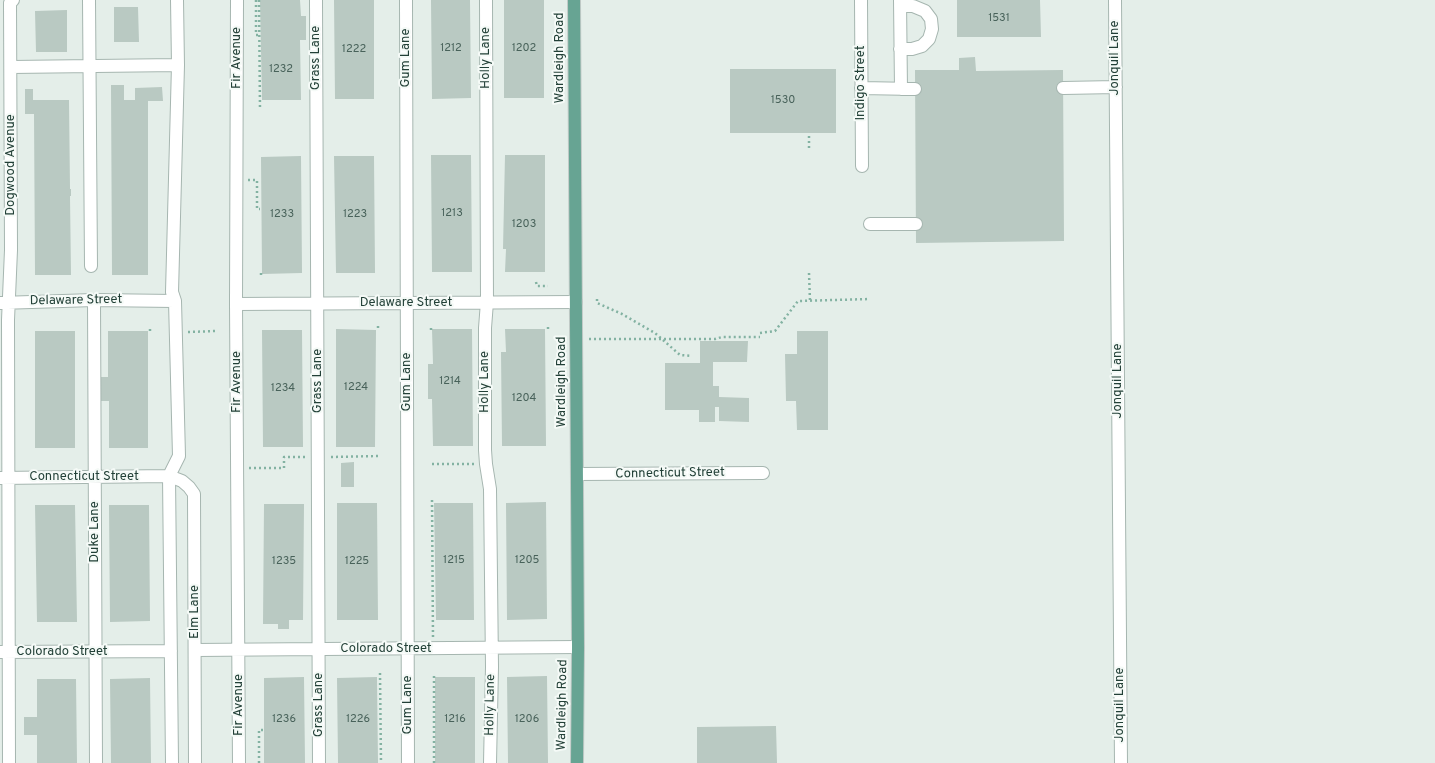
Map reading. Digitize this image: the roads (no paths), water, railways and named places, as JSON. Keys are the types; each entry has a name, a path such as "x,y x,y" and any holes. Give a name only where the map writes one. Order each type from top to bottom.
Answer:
{"main road":[{"name":"Wardleigh Road","path":"574,0 578,647 577,763"}],"street":[{"name":"Dogwood Avenue","path":"9,763 4,652 8,320 5,303 6,133 11,67 10,4 13,0"},
{"path":"89,0 90,266"},
{"name":"Elm Lane","path":"172,763 169,476 179,456 176,301 172,292 178,65 177,0"},
{"name":"Fir Avenue","path":"237,0 236,304 239,763"},
{"name":"Grass Lane","path":"316,0 319,763"},
{"name":"Gum Lane","path":"406,0 408,763"},
{"name":"Holly Lane","path":"486,0 487,302 485,328 485,450 490,489 492,648 490,763"},
{"name":"Indigo Street","path":"860,0 862,166"},
{"name":"Jonquil Lane","path":"1115,0 1121,763"},
{"path":"900,49 912,49 922,46 929,39 932,29 931,19 925,11 916,6 900,3 900,49 901,88"},
{"path":"11,67 178,65"},
{"path":"1063,88 1116,87"},
{"path":"861,88 915,88"},
{"path":"870,224 916,224"},
{"name":"Delaware Street","path":"5,303 94,300 176,301"},
{"name":"Duke Lane","path":"94,300 96,763"},
{"name":"Delaware Street","path":"236,304 576,302"},
{"name":"Connecticut Street","path":"577,474 763,473"},
{"name":"Elm Lane","path":"169,476 182,481 194,494 195,763"},
{"name":"Connecticut Street","path":"5,478 169,476"},
{"name":"Colorado Street","path":"195,650 578,647"},
{"name":"Colorado Street","path":"4,652 172,651"}]}
